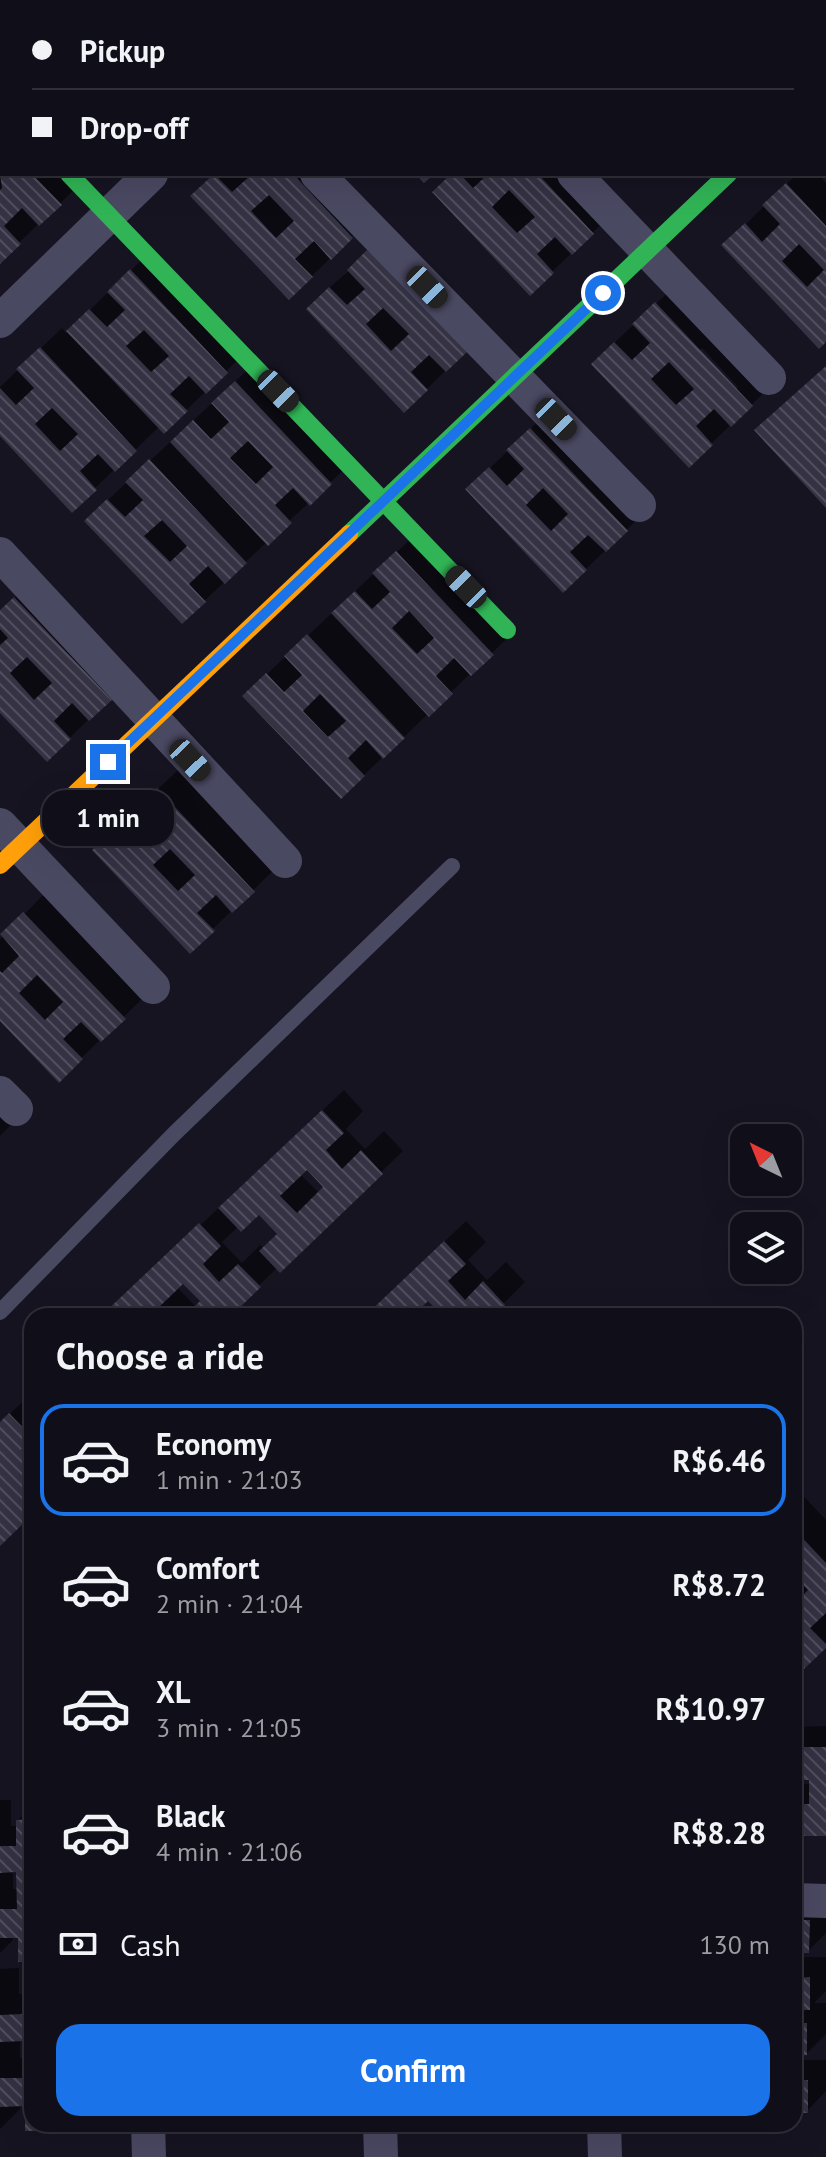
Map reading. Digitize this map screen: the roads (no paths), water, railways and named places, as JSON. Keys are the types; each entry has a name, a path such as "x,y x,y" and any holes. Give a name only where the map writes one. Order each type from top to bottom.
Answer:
{"street":[{"path":"71,176 507,630"},
{"path":"0,321 149,176"},
{"path":"319,176 639,505"},
{"path":"576,176 769,378"},
{"path":"153,987 7,845 152,719 726,176"},
{"path":"0,554 285,861"},
{"path":"802,1900 826,1901"},
{"path":"148,2132 149,2157"},
{"path":"380,2132 381,2157"},
{"path":"604,2132 605,2157"}],"lane":[{"path":"0,1312 174,1134 452,866"}]}
